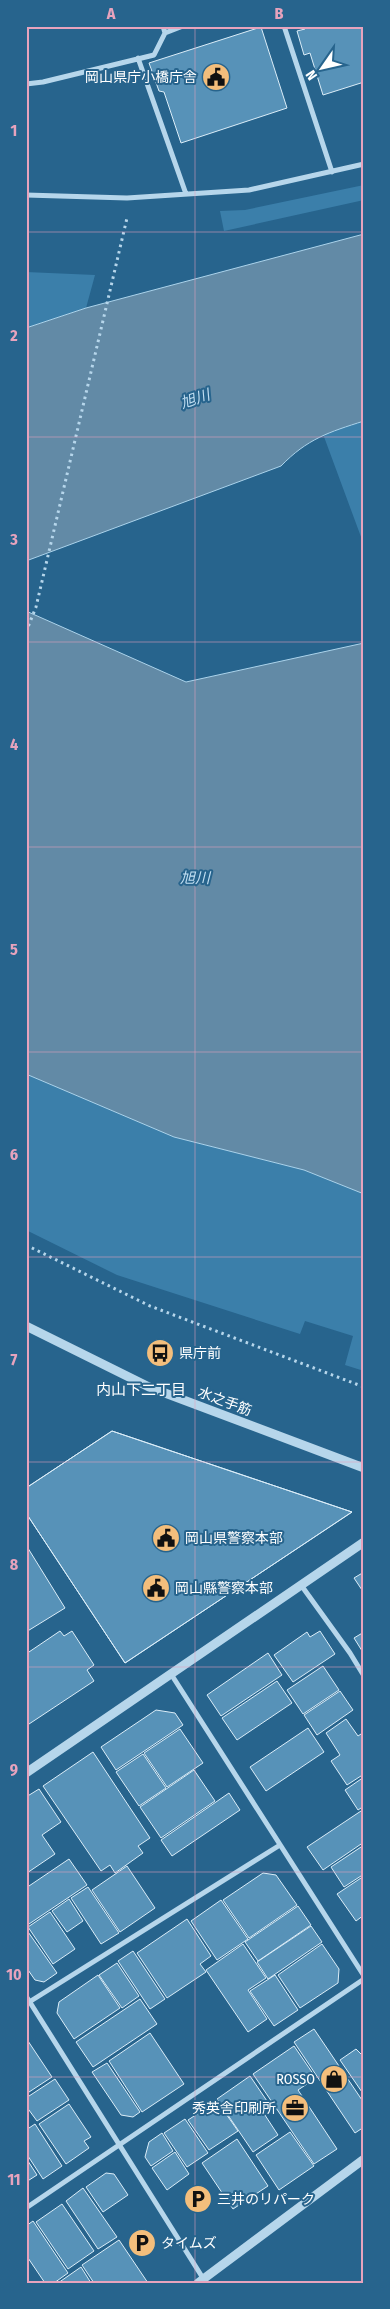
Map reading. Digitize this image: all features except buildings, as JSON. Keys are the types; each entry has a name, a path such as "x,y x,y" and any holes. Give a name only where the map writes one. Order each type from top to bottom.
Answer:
{"street":[{"path":"163,26 165,33"},
{"path":"26,84 43,82 154,54 165,33 183,26"},
{"path":"284,26 332,172"},
{"path":"138,58 186,194"},
{"path":"26,195 128,198 250,190 364,164"},
{"name":"水之手筋","path":"26,1326 149,1387 364,1468"},
{"path":"26,1773 364,1542"},
{"path":"301,1585 350,1653 364,1676"},
{"path":"26,2208 364,1977 171,1674"},
{"path":"28,2003 280,1845"},
{"path":"26,1996 28,2003 120,2144 203,2281 364,2159"}],"path":[{"path":"26,632 36,607 127,223"},
{"path":"26,1245 150,1306 364,1386"}],"shaded area":[{"path":"364,185 364,200 224,231 220,211 245,210"},
{"path":"26,272 95,275 86,308 26,328"},
{"path":"364,421 364,545 323,434"},
{"path":"26,1074 174,1137 304,1170 364,1194 364,1371 345,1365 353,1336 305,1321 300,1334 117,1275 26,1230"}],"water":[{"name":"旭川","path":"364,234 364,421 309,443 281,466 26,561 26,328 86,308"},
{"name":"旭川","path":"26,611 186,682 364,643 364,1194 304,1170 174,1137 26,1074"}],"place":[{"name":"岡山県庁小橋庁舎","path":"216,77"},
{"name":"県庁前","path":"160,1353"},
{"name":"岡山県警察本部","path":"166,1538"},
{"name":"岡山縣警察本部","path":"156,1588"},
{"name":"ROSSO","path":"334,2079"},
{"name":"秀英舎印刷所","path":"295,2108"},
{"name":"三井のリパーク","path":"198,2199"},
{"name":"タイムズ","path":"142,2243"}],"district":[{"name":"内山下二丁目","path":"141,1390"}]}
